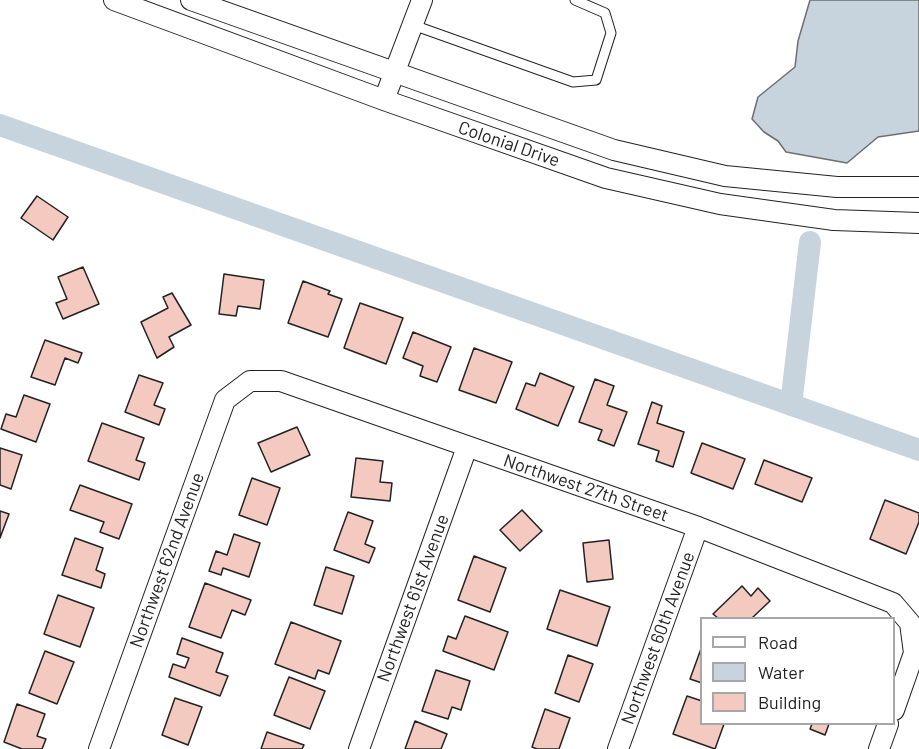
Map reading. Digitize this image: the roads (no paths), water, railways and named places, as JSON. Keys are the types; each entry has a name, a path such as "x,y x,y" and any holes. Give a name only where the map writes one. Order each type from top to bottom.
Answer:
{"street":[{"name":"Colonial Drive","path":"114,0 384,100 606,178 720,204 834,220 919,223"},
{"name":"Colonial Drive","path":"191,0 223,6 614,150 725,176 837,187 919,187"},
{"path":"384,100 422,0"},
{"path":"212,37 223,6"},
{"path":"834,220 837,187"},
{"name":"Northwest 27th Street","path":"250,381 281,381 698,527 893,603 910,623 914,653 895,707"},
{"name":"Northwest 62nd Avenue","path":"99,749 225,400 250,381"},
{"name":"Northwest 61st Avenue","path":"359,749 466,447"},
{"name":"Northwest 60th Avenue","path":"618,749 698,527"},
{"path":"879,749 887,725"}],"lane":[{"path":"413,25 573,82 596,80 611,33 605,13 575,0"}],"water":[{"path":"810,0 919,0 919,131 878,137 847,163 786,152 778,141 764,132 752,119 758,97 795,67 798,41"}],"waterway":[{"path":"0,125 919,450"},
{"path":"791,405 810,242"}]}
